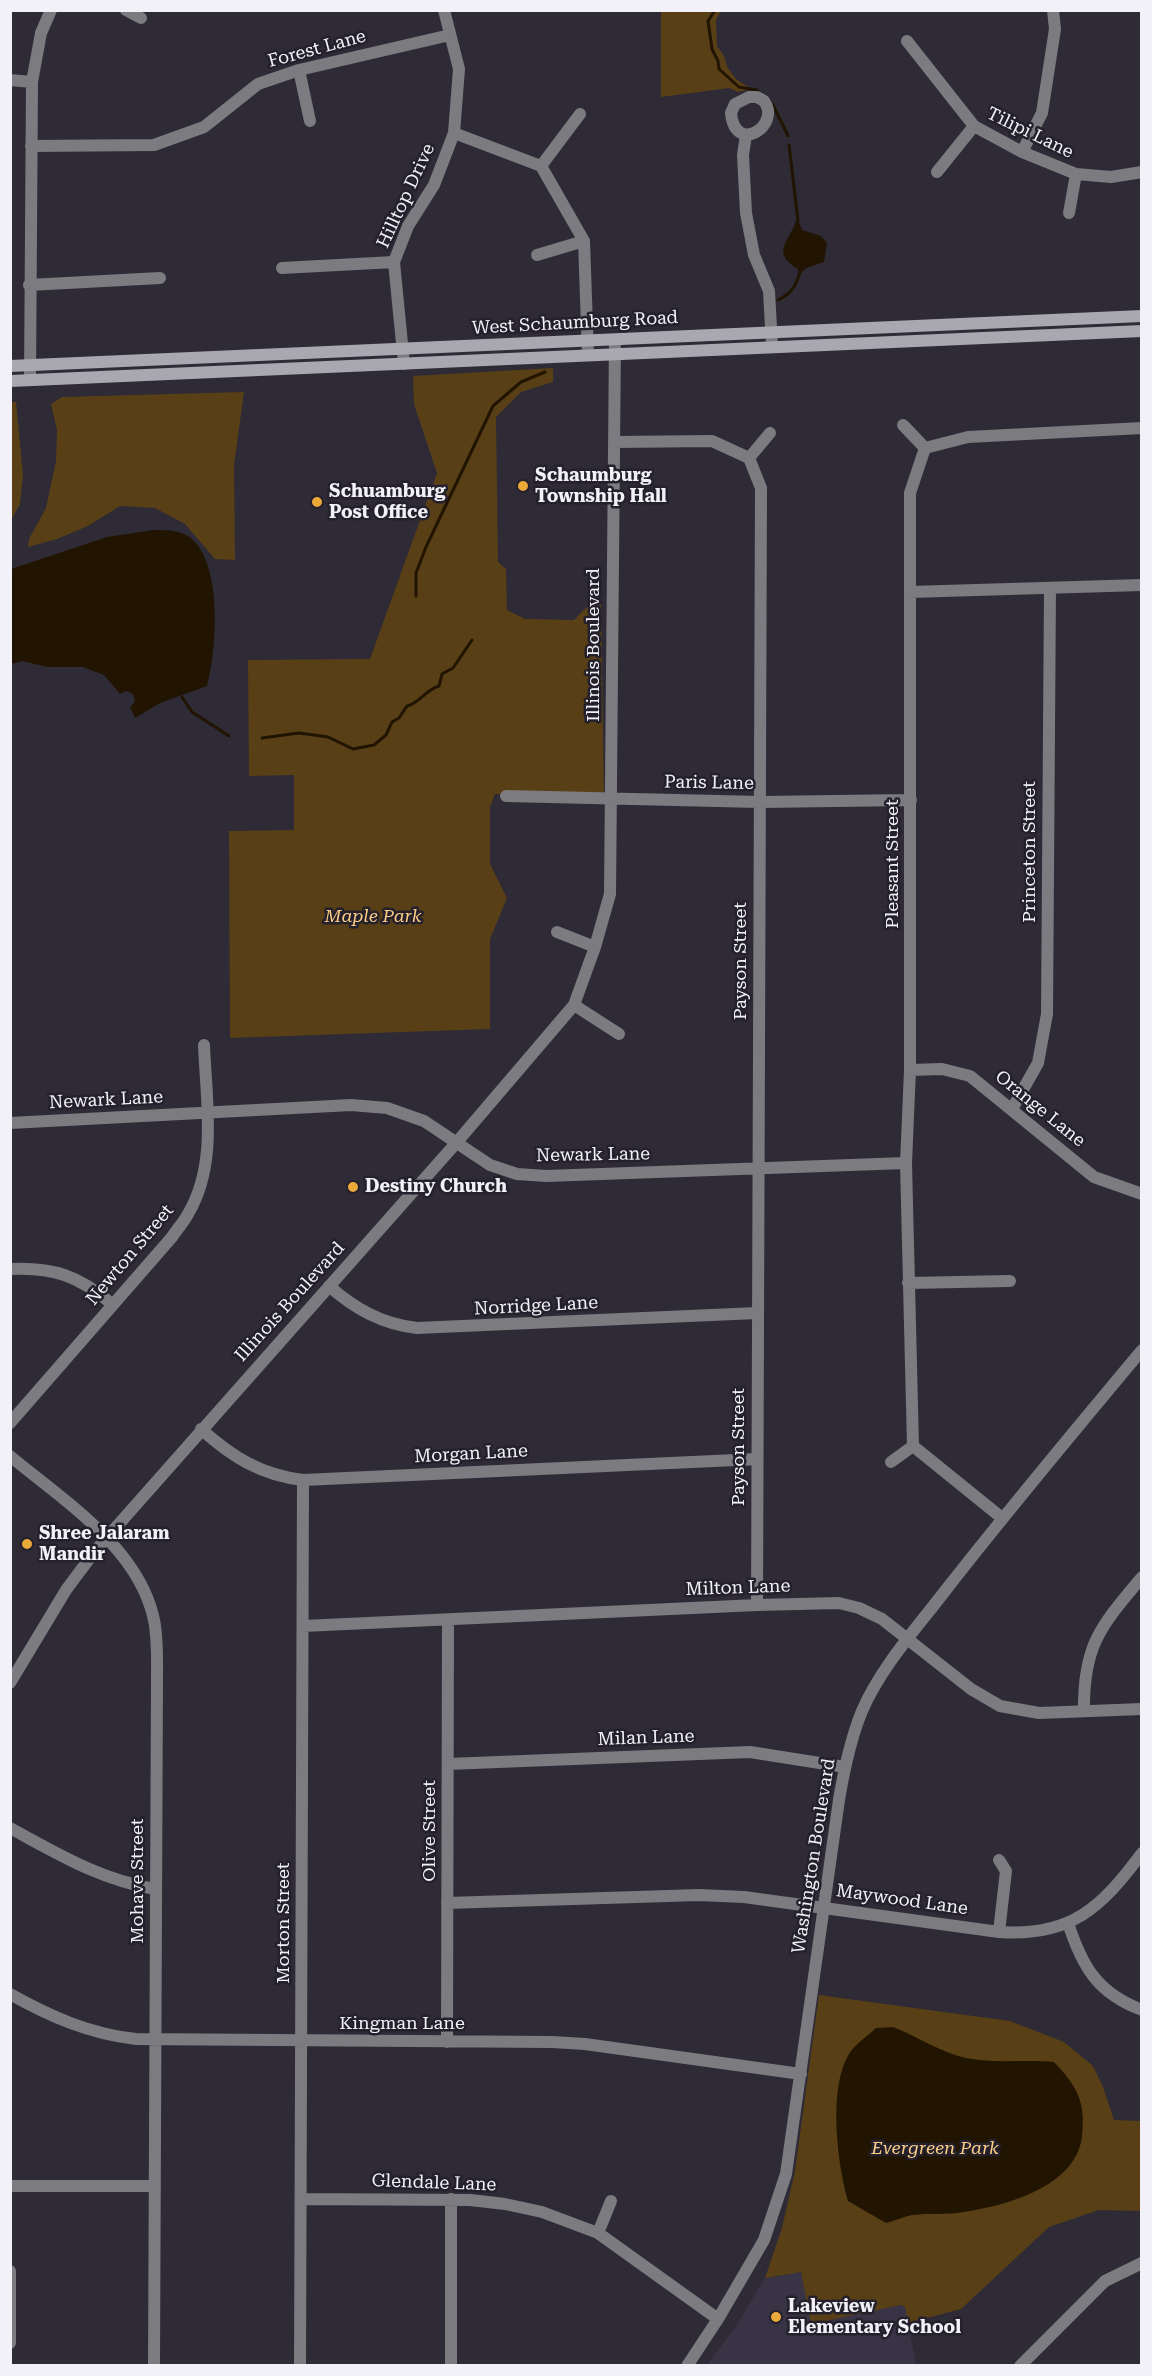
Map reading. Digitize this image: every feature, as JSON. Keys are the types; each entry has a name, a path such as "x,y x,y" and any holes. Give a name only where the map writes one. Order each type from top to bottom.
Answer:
{"main road":[{"name":"West Schaumburg Road","path":"10,366 262,353 402,349 1142,316"},
{"name":"West Schaumburg Road","path":"10,381 772,345 1142,331"}],"street":[{"path":"30,380 32,82 41,33 51,10"},
{"path":"126,10 141,18"},
{"name":"Hilltop Drive","path":"404,364 394,262 408,226 434,185 454,133 459,69 444,10"},
{"path":"1022,152 1042,113 1055,29 1053,10"},
{"name":"Forest Lane","path":"31,146 154,145 204,127 258,84 299,70 450,35"},
{"name":"Tilipi Lane","path":"908,41 974,126 1022,152 1076,174 1112,177 1142,172"},
{"path":"299,70 310,121"},
{"path":"10,80 32,82"},
{"path":"542,166 580,114"},
{"path":"937,172 974,126"},
{"path":"454,133 542,166 584,241 588,355"},
{"path":"746,135 743,155 746,213 754,255 769,291 772,345"},
{"path":"1069,213 1076,174"},
{"path":"537,255 584,241"},
{"path":"282,268 394,262"},
{"path":"29,285 160,278"},
{"name":"Illinois Boulevard","path":"10,1683 66,1590 107,1538 201,1429 457,1143 574,1005 595,947 610,894 615,340"},
{"path":"903,425 925,448 968,437 1142,428"},
{"path":"614,442 712,441 749,458 770,433"},
{"name":"Pleasant Street","path":"913,1446 906,1163 910,1070 910,493 925,448"},
{"name":"Payson Street","path":"749,458 759,481 761,496 757,1605"},
{"path":"910,592 1142,585"},
{"name":"Princeton Street","path":"1012,1109 1038,1063 1047,1014 1050,588"},
{"name":"Paris Lane","path":"506,796 760,802 911,800"},
{"path":"557,932 595,947"},
{"path":"574,1005 619,1034"},
{"name":"Newton Street","path":"10,1423 172,1237 189,1214 202,1182 207,1158 204,1045"},
{"name":"Orange Lane","path":"910,1070 942,1069 970,1076 1094,1177 1142,1194"},
{"name":"Newark Lane","path":"10,1124 351,1105 387,1108 424,1121 490,1165 517,1174 906,1163"},
{"path":"10,1269 47,1270 74,1278 112,1304"},
{"path":"908,1283 1010,1281"},
{"name":"Norridge Lane","path":"329,1286 350,1303 373,1317 392,1324 417,1328 757,1313"},
{"name":"Washington Boulevard","path":"687,2366 718,2319 764,2240 786,2174 845,1767 863,1711 880,1678 1002,1518 1142,1350"},
{"name":"Morgan Lane","path":"201,1429 222,1448 250,1466 273,1475 303,1480 757,1460"},
{"path":"891,1462 913,1446 1002,1518"},
{"name":"Mohave Street","path":"10,1456 107,1538 138,1578 150,1606 156,1634 158,1680 154,2366"},
{"name":"Morton Street","path":"300,2366 303,1480"},
{"path":"1084,1711 1086,1673 1093,1644 1109,1616 1142,1577"},
{"name":"Milton Lane","path":"303,1626 757,1605 846,1605 882,1619 971,1689 1000,1706 1039,1713 1142,1709"},
{"name":"Olive Street","path":"447,2042 448,1620"},
{"path":"10,1655 22,1661"},
{"name":"Milan Lane","path":"448,1764 750,1752 845,1767"},
{"path":"10,1828 86,1869 125,1883 155,1889"},
{"name":"Maywood Lane","path":"447,1903 699,1895 744,1897 999,1932 1034,1932 1068,1923 1095,1908 1142,1853"},
{"path":"999,1860 1006,1871 999,1932"},
{"path":"1068,1923 1084,1964 1098,1983 1116,1997 1142,2010"},
{"name":"Kingman Lane","path":"10,1994 59,2020 80,2028 119,2037 156,2040 585,2044 801,2074"},
{"path":"10,2186 155,2186"},
{"name":"Glendale Lane","path":"301,2199 451,2199 486,2201 542,2212 598,2233 718,2319"},
{"path":"451,2199 451,2366"},
{"path":"598,2233 611,2201"},
{"path":"1020,2366 1105,2281 1142,2263"},
{"path":"10,2271 10,2343"}],"shaded area":[{"path":"797,217 802,230 821,236 827,243 824,262 806,268 799,275 798,269 789,263 783,251"},
{"path":"154,530 176,531 190,537 203,554 209,571 213,590 215,632 207,686 160,703 135,718 130,707 135,702 133,694 126,691 120,694 104,675 83,667 48,667 22,661 11,664 11,569 107,537"},
{"path":"893,2027 947,2052 966,2058 988,2061 1054,2062 1074,2087 1083,2113 1082,2136 1077,2153 1067,2168 1037,2190 999,2205 963,2212 906,2216 886,2223 848,2201 838,2147 837,2126 838,2086 842,2069 852,2050 876,2028"},
{"name":"Lakeview Elementary School","path":"801,2272 905,2307 916,2365 706,2366 736,2326 765,2278"}],"green space":[{"path":"661,11 721,11 716,20 717,46 724,56 727,67 736,79 751,89 738,92 729,88 661,97"},
{"name":"Maple Park","path":"553,368 553,382 521,392 496,417 498,562 506,569 507,610 525,619 574,620 590,604 601,604 604,796 495,794 490,807 490,864 507,898 490,939 490,1029 230,1038 229,831 294,830 294,775 249,776 248,660 370,659 437,473 414,404 413,376"},
{"path":"244,392 234,465 235,560 215,559 185,524 155,508 120,506 88,526 57,539 28,547 29,539 46,508 56,461 57,430 51,404 62,397"},
{"path":"11,402 16,402 23,475 20,504 11,520"},
{"name":"Evergreen Park","path":"819,1995 1010,2021 1064,2042 1093,2066 1114,2120 1141,2121 1141,2211 1099,2210 1049,2227 961,2309 908,2323 905,2307 901,2305 811,2324 801,2272 765,2278 782,2228 795,2171"}],"waterway":[{"path":"715,10 708,21 712,49 719,69 739,87 757,90 761,94"},
{"path":"768,100 773,105 788,136"},
{"path":"789,145 798,221"},
{"path":"778,300 792,289 800,272"},
{"path":"416,596 416,573 426,547 493,406 521,382 545,372"},
{"path":"262,738 299,733 328,737 353,749 374,745 386,735 392,722 399,718 407,706 439,686 442,674 453,668 472,640"},
{"path":"182,697 192,712 229,736"}],"place":[{"name":"Schaumburg Township Hall","path":"523,486"},
{"name":"Schuamburg Post Office","path":"317,502"},
{"name":"Destiny Church","path":"353,1187"},
{"name":"Shree Jalaram Mandir","path":"27,1544"},
{"name":"Lakeview Elementary School","path":"776,2317"}]}
